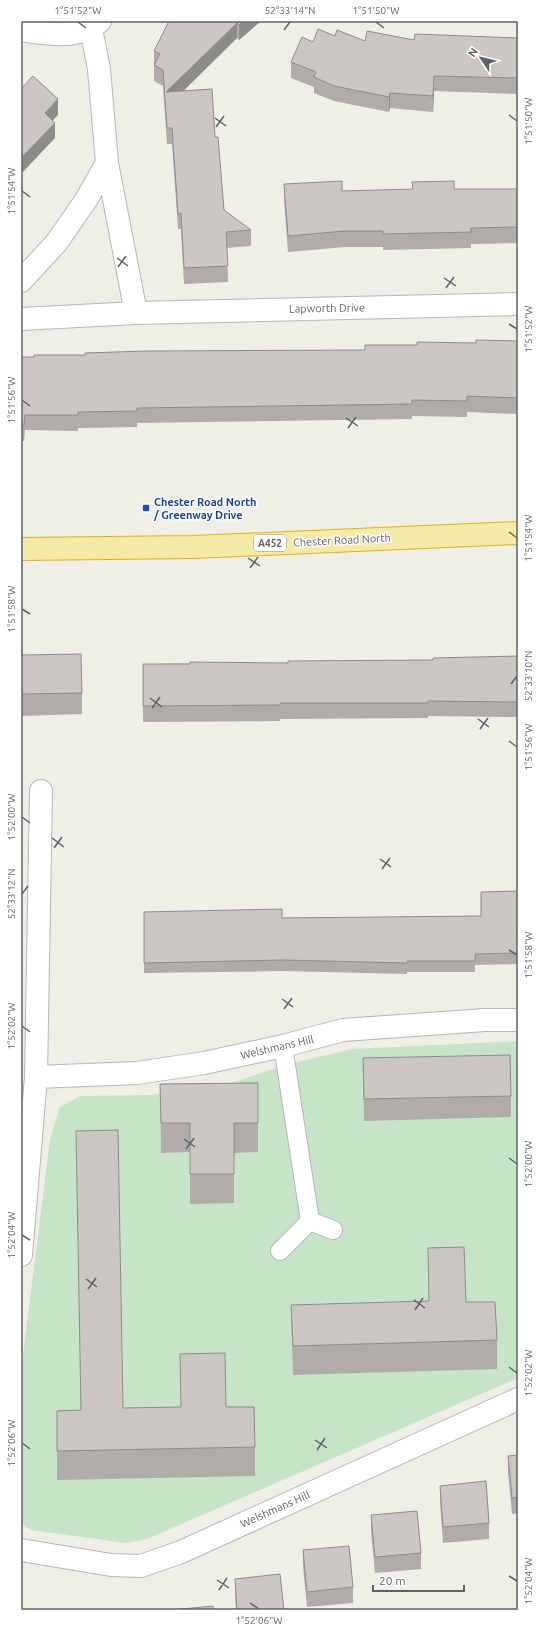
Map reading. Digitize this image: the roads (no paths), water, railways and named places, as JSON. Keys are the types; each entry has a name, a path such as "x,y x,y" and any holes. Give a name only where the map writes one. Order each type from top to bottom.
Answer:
{"highway":[{"name":"Chester Road North","path":"21,549 194,547 518,533"}],"street":[{"path":"21,30 55,35 96,25 106,163 136,313"},
{"path":"21,281 57,242 86,200 106,163"},
{"name":"Lapworth Drive","path":"21,319 136,313 518,304"},
{"path":"21,1255 36,1077 41,791"},
{"name":"Welshmans Hill","path":"36,1077 137,1072 204,1063 283,1046 342,1030 485,1020 518,1020"},
{"name":"Welshmans Hill","path":"21,1550 111,1565 141,1566 181,1552 518,1399"}],"lane":[{"path":"283,1046 310,1221"},
{"path":"310,1221 334,1230"},
{"path":"280,1251 310,1221"}],"place":[{"name":"Chester Road North / Greenway Drive","path":"146,508"}]}
